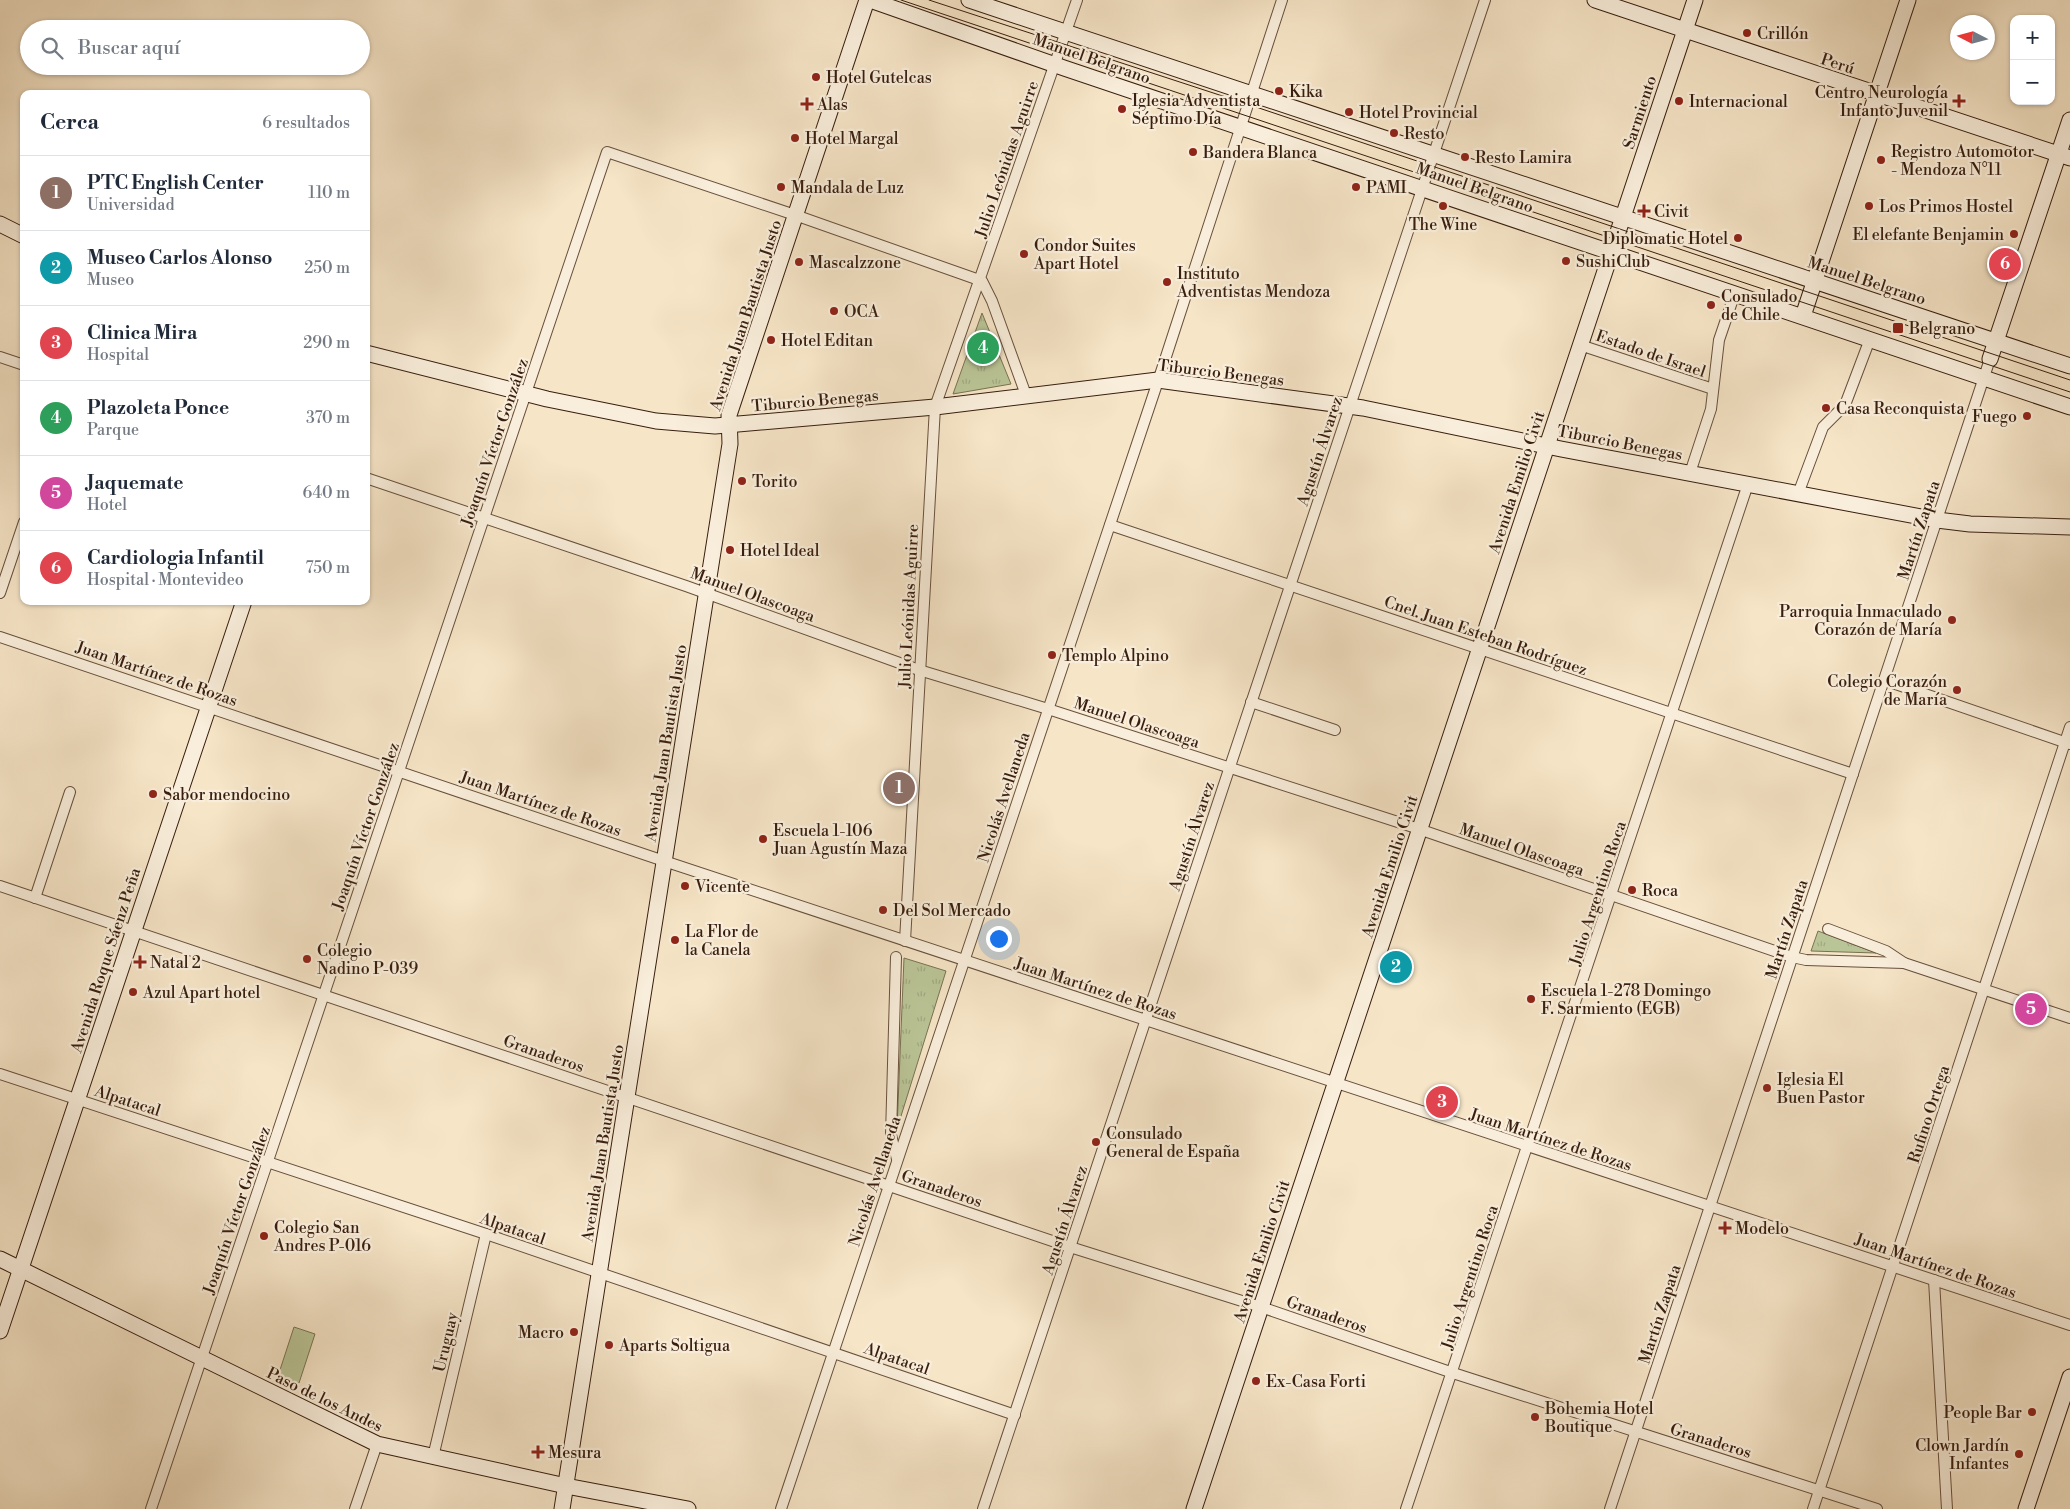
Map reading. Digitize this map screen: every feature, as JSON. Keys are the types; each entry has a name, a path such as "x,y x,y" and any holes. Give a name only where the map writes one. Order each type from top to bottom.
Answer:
{"street":[{"name":"Manuel Belgrano","path":"869,0 2070,407"},
{"name":"Avenida Juan Bautista Justo","path":"562,1509 730,444 729,425 731,408 869,0"},
{"name":"Manuel Belgrano","path":"969,0 2070,366"},
{"name":"Julio Leónidas Aguirre","path":"905,941 935,407 1077,0"},
{"name":"Nicolás Avellaneda","path":"781,1509 1110,525 1282,0"},
{"name":"Agustín Álvarez","path":"983,1509 1485,0"},
{"name":"Perú","path":"1595,0 2064,157"},
{"name":"Sarmiento","path":"1617,235 1695,0"},
{"path":"1803,316 1908,0"},
{"path":"1990,359 2064,157 2070,120"},
{"name":"Joaquín Víctor González","path":"151,1509 607,152 795,215"},
{"path":"795,215 980,280 986,285 1026,395"},
{"path":"0,224 20,234"},
{"name":"Avenida Emilio Civit","path":"1194,1509 1617,235"},
{"path":"1690,473 1707,427 1711,409 1719,340 1735,293"},
{"path":"1798,494 1823,427 1845,405 1870,339"},
{"name":"Estado de Israel","path":"1580,345 1713,389"},
{"name":"Tiburcio Benegas","path":"370,354 526,394 669,423 729,425 935,407 1158,380 1350,406 1547,446 1937,520 1970,524 2070,527"},
{"path":"0,357 20,364"},
{"name":"Martín Zapata","path":"1610,1509 1990,359"},
{"name":"Manuel Olascoaga","path":"370,479 706,594 919,670 1048,709 1419,830 1792,957 1806,960 1904,963 2070,1018"},
{"name":"Julio Argentino Roca","path":"1406,1509 1748,484"},
{"name":"Cnel. Juan Esteban Rodríguez","path":"1110,525 1853,774"},
{"path":"0,593 20,534"},
{"name":"Avenida Roque Sáenz Peña","path":"0,1331 243,605"},
{"name":"Juan Martínez de Rozas","path":"0,636 664,861 2070,1325"},
{"path":"1884,680 2067,743"},
{"path":"1251,702 1335,730"},
{"name":"Rufino Ortega","path":"1813,1509 2067,743 2070,727"},
{"path":"35,898 70,792"},
{"name":"Granaderos","path":"0,886 1070,1247 1261,1307 1452,1373 1877,1509"},
{"name":"Manuel Olascoaga","path":"1828,929 1886,950 1904,963"},
{"path":"896,957 891,1133 893,1146 897,1154 897,1162"},
{"name":"Alpatacal","path":"0,1074 486,1234 1014,1415"},
{"path":"891,1133 897,1142 906,1136"},
{"name":"Uruguay","path":"434,1457 486,1234"},
{"name":"Paso de los Andes","path":"0,1259 377,1444 566,1486 688,1509"},
{"path":"1934,1280 1947,1509"},
{"path":"2026,1509 2070,1377"},
{"path":"354,1509 377,1444"}],"green space":[{"path":"982,313 1011,384 953,394"},
{"path":"1818,931 1876,953 1811,951"},
{"path":"904,958 946,971 897,1129"},
{"path":"294,1327 315,1334 299,1383 278,1376"}],"tram line":[{"path":"901,0 2070,392"},
{"path":"929,0 1247,104 2070,380"}],"place":[{"name":"Crillón","path":"1747,33"},
{"name":"Hotel Gutelcas","path":"816,77"},
{"name":"Kika","path":"1279,91"},
{"name":"Internacional","path":"1679,101"},
{"name":"Centro Neurología Infanto Juvenil","path":"1959,101"},
{"name":"Alas","path":"807,104"},
{"name":"Iglesia Adventista Séptimo Día","path":"1122,109"},
{"name":"Hotel Provincial","path":"1349,112"},
{"name":"Resto","path":"1394,133"},
{"name":"Hotel Margal","path":"795,138"},
{"name":"Bandera Blanca","path":"1193,152"},
{"name":"Resto Lamira","path":"1465,157"},
{"name":"Registro Automotor - Mendoza N°11","path":"1881,160"},
{"name":"Mandala de Luz","path":"781,187"},
{"name":"PAMI","path":"1356,187"},
{"name":"The Wine","path":"1443,206"},
{"name":"Los Primos Hostel","path":"1869,206"},
{"name":"Civit","path":"1644,211"},
{"name":"El elefante Benjamin","path":"2014,234"},
{"name":"Diplomatic Hotel","path":"1738,238"},
{"name":"Condor Suites Apart Hotel","path":"1024,254"},
{"name":"SushiClub","path":"1566,261"},
{"name":"Mascalzzone","path":"799,262"},
{"name":"Cardiologia Infantil","path":"2005,264"},
{"name":"Instituto Adventistas Mendoza","path":"1167,282"},
{"name":"Consulado de Chile","path":"1711,305"},
{"name":"OCA","path":"834,311"},
{"name":"Belgrano","path":"1898,328"},
{"name":"Hotel Editan","path":"771,340"},
{"name":"Plazoleta Ponce","path":"983,348"},
{"name":"Casa Reconquista","path":"1826,408"},
{"name":"Fuego","path":"2027,416"},
{"name":"Torito","path":"742,481"},
{"name":"Hotel Ideal","path":"730,550"},
{"name":"Parroquia Inmaculado Corazón de María","path":"1952,620"},
{"name":"Templo Alpino","path":"1052,655"},
{"name":"Colegio Corazón de María","path":"1957,690"},
{"name":"PTC English Center","path":"899,788"},
{"name":"Sabor mendocino","path":"153,794"},
{"name":"Escuela 1-106 Juan Agustín Maza","path":"763,839"},
{"name":"Vicente","path":"685,886"},
{"name":"Roca","path":"1632,890"},
{"name":"Del Sol Mercado","path":"883,910"},
{"name":"La Flor de la Canela","path":"675,940"},
{"name":"Colegio Nadino P-039","path":"307,959"},
{"name":"Natal 2","path":"140,962"},
{"name":"Museo Carlos Alonso","path":"1396,967"},
{"name":"Azul Apart hotel","path":"133,992"},
{"name":"Escuela 1-278 Domingo F. Sarmiento (EGB)","path":"1531,999"},
{"name":"Jaquemate","path":"2031,1009"},
{"name":"Iglesia El Buen Pastor","path":"1767,1088"},
{"name":"Clinica Mira","path":"1442,1102"},
{"name":"Consulado General de España","path":"1096,1142"},
{"name":"Modelo","path":"1725,1228"},
{"name":"Colegio San Andres P-016","path":"264,1236"},
{"name":"Macro","path":"574,1332"},
{"name":"Aparts Soltigua","path":"609,1345"},
{"name":"Ex-Casa Forti","path":"1256,1381"},
{"name":"People Bar","path":"2032,1412"},
{"name":"Bohemia Hotel Boutique","path":"1535,1417"},
{"name":"Mesura","path":"538,1452"},
{"name":"Clown Jardín Infantes","path":"2019,1454"}]}
